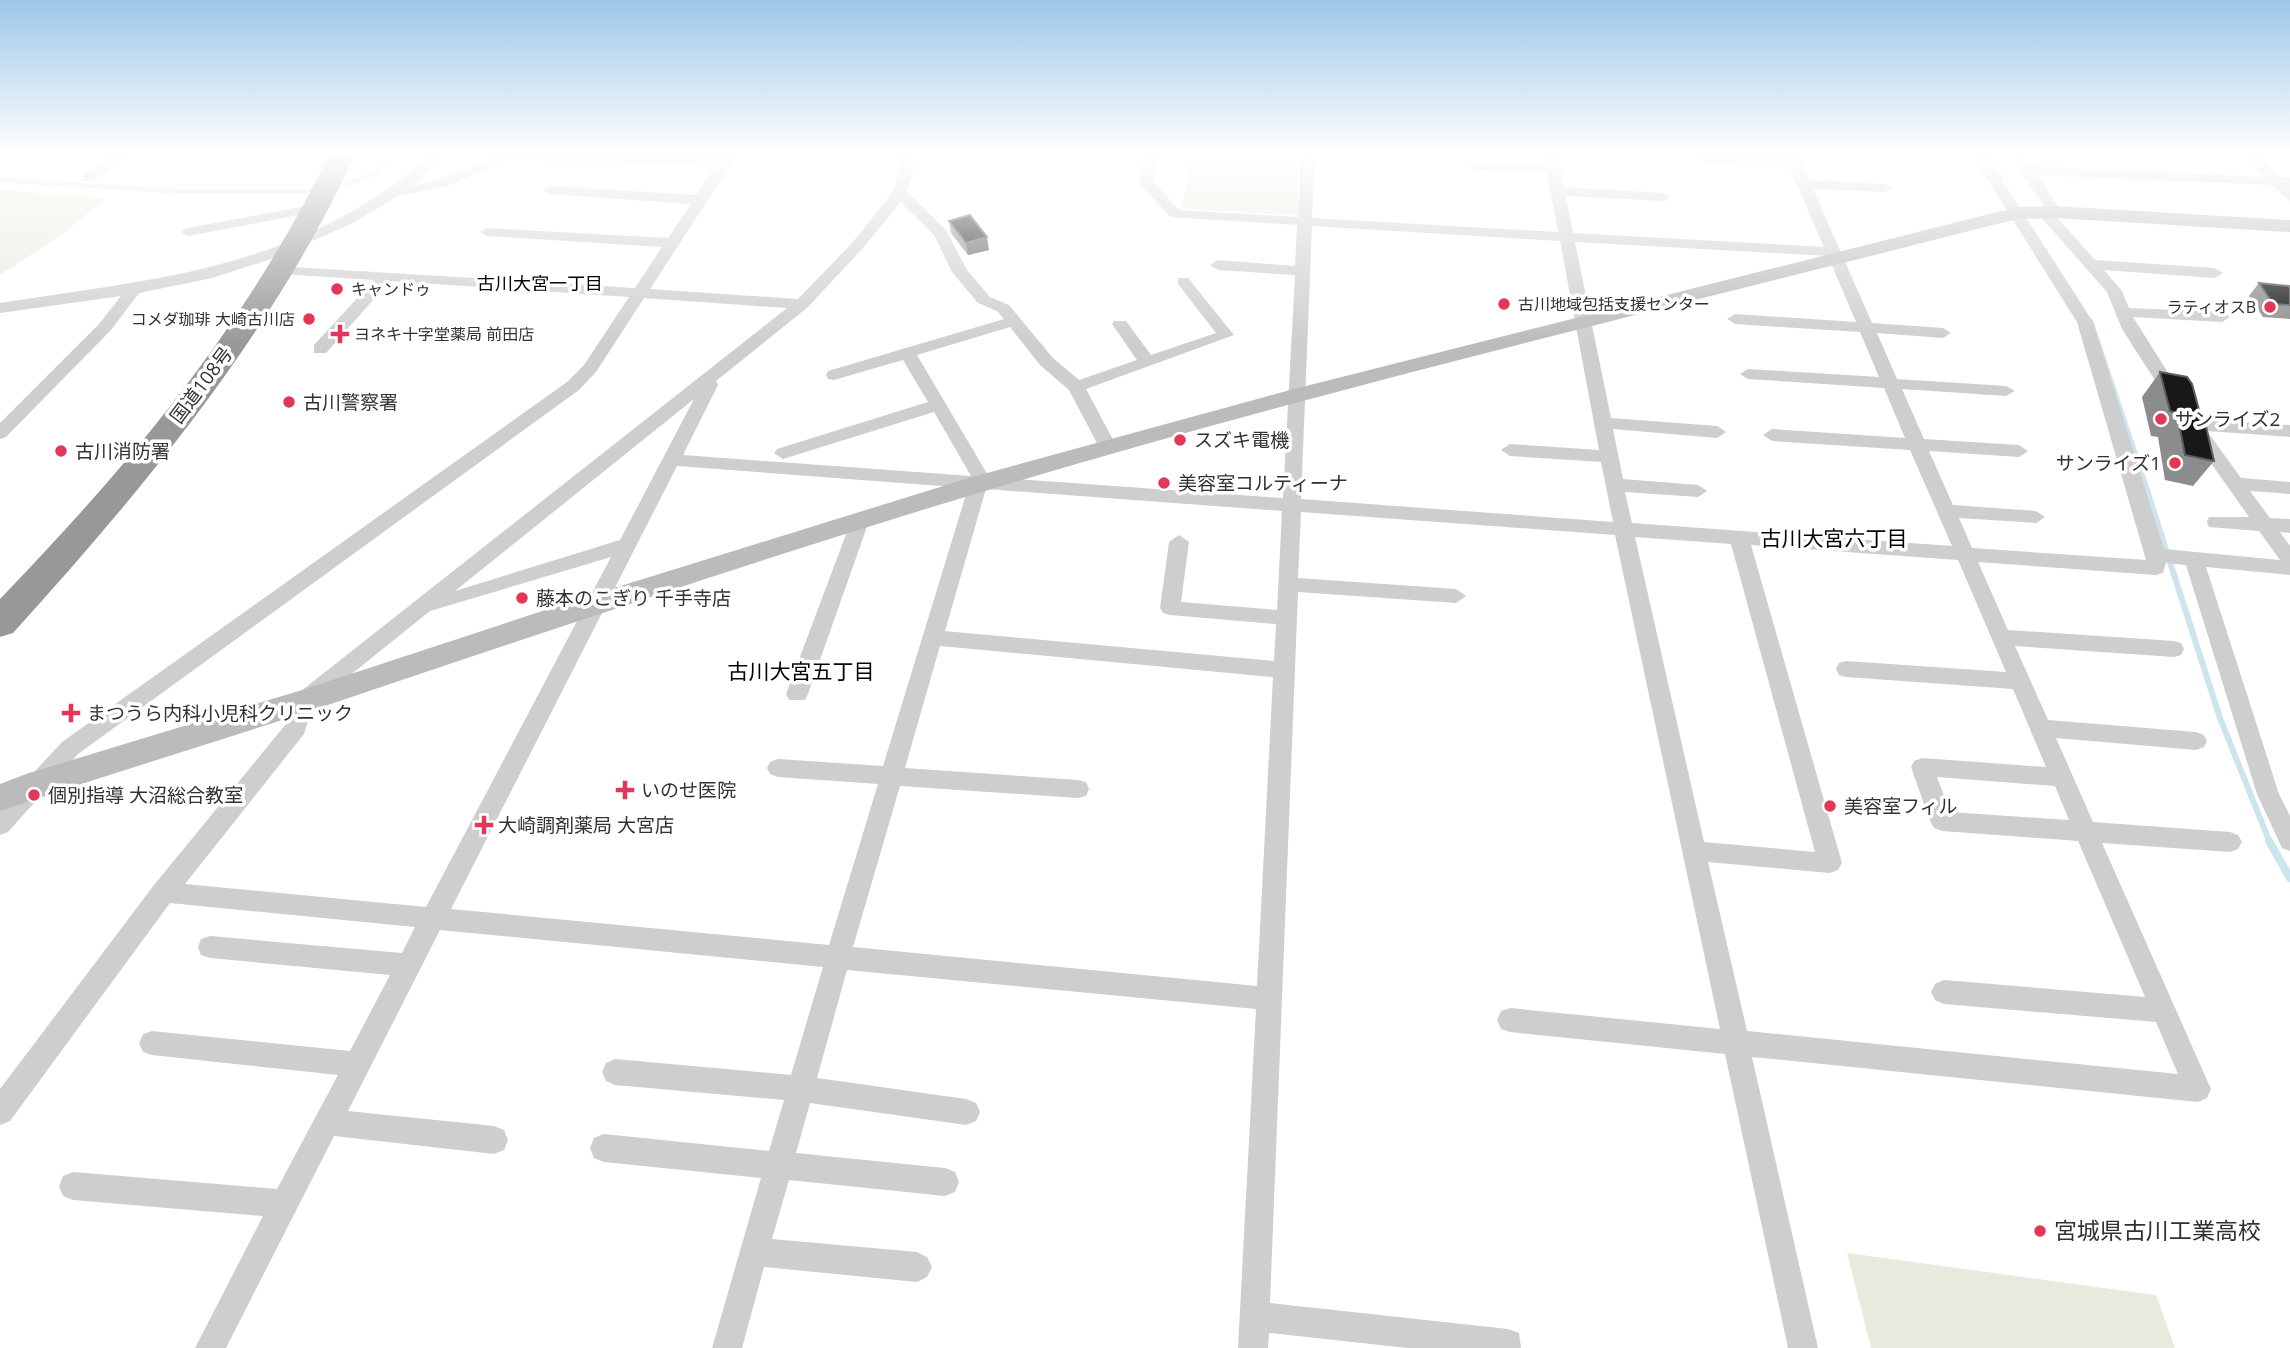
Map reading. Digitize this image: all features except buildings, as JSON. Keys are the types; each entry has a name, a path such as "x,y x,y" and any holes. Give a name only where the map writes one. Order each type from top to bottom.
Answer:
{"highway":[{"name":"国道108号","path":"0,623 77,541 194,397 281,269 311,218"}],"street":[{"path":"188,232 263,218"},
{"path":"0,308 191,278 298,242 345,218"},
{"path":"0,825 70,748 573,386 590,368 688,218"},
{"path":"0,1112 66,1016 162,892 296,728 304,701 714,377 802,304 880,218"},
{"path":"926,218 941,233 960,272 984,300 1003,308 1046,361 1076,387 1108,447"},
{"path":"1239,218 1833,255"},
{"path":"1253,1348 1306,218"},
{"path":"1563,218 1614,485 1804,1348"},
{"path":"1510,1020 2198,1089 1817,218"},
{"path":"0,797 37,783 304,701 595,604 978,484 1299,395 1582,323 1833,255 2010,218"},
{"path":"671,460 978,484 1623,527 2156,568 2156,555 2085,322 2035,218"},
{"path":"2039,218 2094,265 2114,291 2122,312 2193,425 2290,560"},
{"path":"2130,218 2290,226"},
{"path":"487,232 671,243"},
{"path":"1218,265 1304,271"},
{"path":"2094,265 2215,273"},
{"path":"281,269 802,304"},
{"path":"320,349 386,276"},
{"path":"1076,387 1226,335 1183,281"},
{"path":"0,433 105,327 135,288"},
{"path":"2122,312 2221,317"},
{"path":"1735,319 1943,333"},
{"path":"834,375 1014,321"},
{"path":"1120,324 1148,363"},
{"path":"727,1348 980,474 907,353"},
{"path":"1748,374 2006,391"},
{"path":"210,1348 714,377"},
{"path":"783,453 938,405"},
{"path":"1602,424 1717,432"},
{"path":"2193,425 2290,431"},
{"path":"1772,435 2019,451"},
{"path":"1510,450 1609,457"},
{"path":"2234,484 2290,488"},
{"path":"1614,485 1698,491"},
{"path":"1944,511 2036,517"},
{"path":"797,694 860,521"},
{"path":"2216,522 2290,526"},
{"path":"1694,851 1830,863 1739,537"},
{"path":"1179,542 1170,608 1288,618"},
{"path":"420,609 626,545"},
{"path":"2156,555 2290,568"},
{"path":"2190,559 2268,794 2290,841"},
{"path":"1289,584 1456,596"},
{"path":"1999,637 2174,649"},
{"path":"932,638 1285,670"},
{"path":"1846,669 2018,681"},
{"path":"2039,728 2196,741"},
{"path":"2061,777 1922,767 1941,821 2230,842"},
{"path":"778,768 1078,789"},
{"path":"162,892 1270,999"},
{"path":"210,947 408,965"},
{"path":"1944,992 2164,1011"},
{"path":"152,1043 356,1064"},
{"path":"615,1072 801,1089 966,1112"},
{"path":"327,1122 495,1140"},
{"path":"604,1148 944,1182"},
{"path":"73,1186 284,1204"},
{"path":"754,1252 917,1267"},
{"path":"1254,1316 1508,1344"}],"shaded area":[{"path":"0,218 82,218 63,234 0,275"},
{"path":"1847,1253 2156,1295 2175,1348 1871,1348"}],"waterway":[{"path":"2091,321 2136,455"},
{"path":"2135,453 2220,718 2270,842"},
{"path":"2270,842 2290,878"}],"place":[{"name":"キャンドゥ","path":"337,289"},
{"name":"古川地域包括支援センター","path":"1504,304"},
{"name":"ラティオスB","path":"2270,307"},
{"name":"コメダ珈琲 大崎古川店","path":"309,319"},
{"name":"ヨネキ十字堂薬局 前田店","path":"340,334"},
{"name":"古川警察署","path":"289,402"},
{"name":"サンライズ2","path":"2161,419"},
{"name":"スズキ電機","path":"1180,440"},
{"name":"古川消防署","path":"61,451"},
{"name":"サンライズ1","path":"2175,463"},
{"name":"美容室コルティーナ","path":"1164,483"},
{"name":"藤本のこぎり 千手寺店","path":"522,598"},
{"name":"まつうら内科小児科クリニック","path":"71,713"},
{"name":"いのせ医院","path":"625,790"},
{"name":"個別指導 大沼総合教室","path":"34,795"},
{"name":"美容室フィル","path":"1830,806"},
{"name":"大崎調剤薬局 大宮店","path":"484,825"},
{"name":"宮城県古川工業高校","path":"2040,1231"}],"district":[{"name":"古川大宮一丁目","path":"540,284"},
{"name":"古川大宮六丁目","path":"1834,539"},
{"name":"古川大宮五丁目","path":"801,672"}]}
